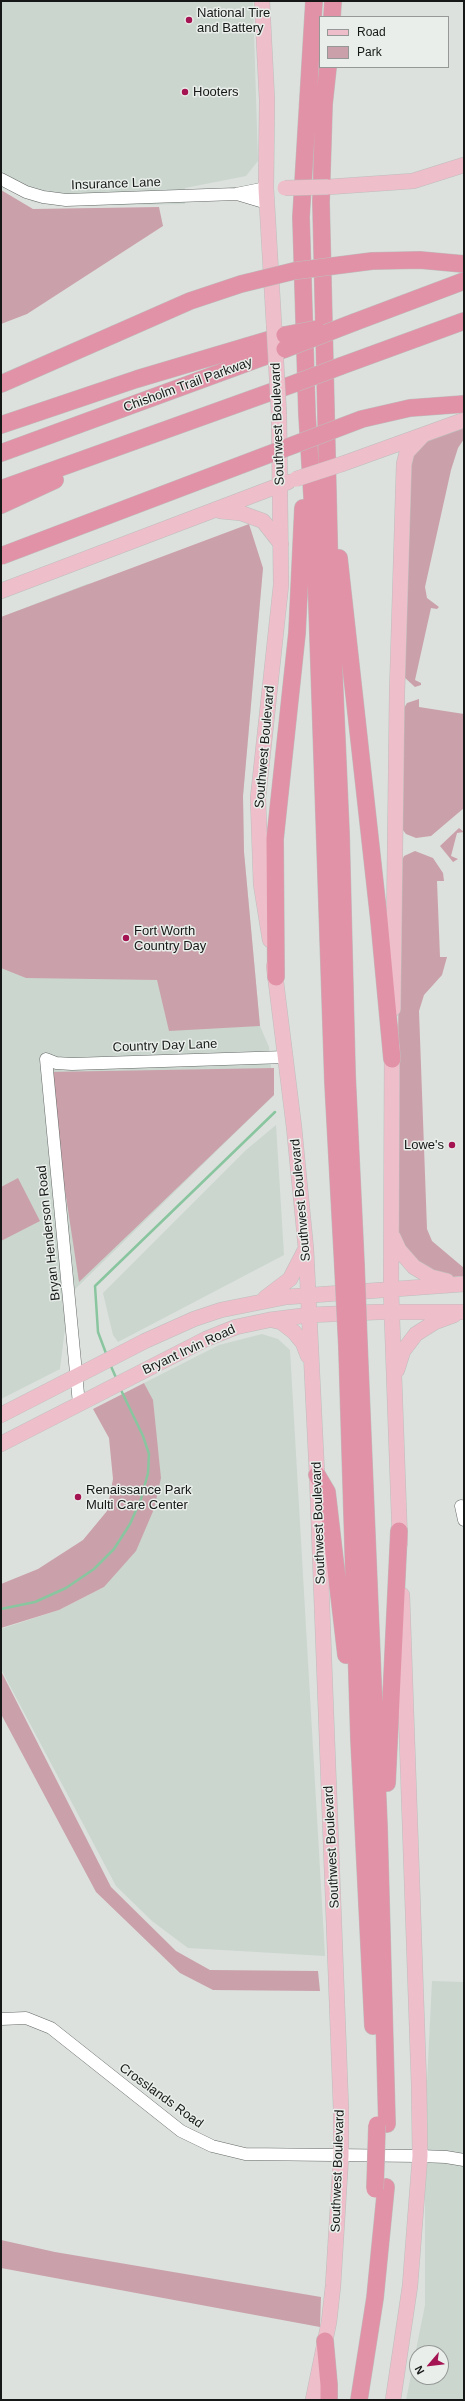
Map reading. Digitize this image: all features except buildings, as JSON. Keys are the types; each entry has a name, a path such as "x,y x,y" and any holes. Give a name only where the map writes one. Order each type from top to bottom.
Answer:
{"highway":[{"path":"314,1 301,216 307,414 315,552 332,1082 350,1266"},
{"path":"332,16 333,1"},
{"path":"328,68 324,104 321,202 328,486 341,834 350,1266 379,1828 382,2124 380,2188 375,2298 359,2400"},
{"path":"1,384 190,301 253,281 294,271 372,261 420,260 464,264"},
{"name":"Chisholm Trail Parkway","path":"1,453 281,336 355,322 464,282"},
{"path":"1,489 464,321"},
{"path":"1,425 137,379 281,336"},
{"path":"1,556 362,419 410,408 464,404"},
{"path":"276,977 275,839 297,633 307,414"},
{"path":"1,505 144,437"},
{"path":"328,486 342,578 379,920 392,1059"},
{"path":"353,1346 359,1740 382,2124"},
{"path":"317,1476 327,1492 353,1720 359,1740"},
{"path":"379,1828 386,1809 399,1531"},
{"path":"350,2400 380,2188"},
{"path":"325,2341 329,2385 328,2400"}],"main road":[{"name":"Southwest Boulevard","path":"262,1 267,100 266,188 281,336 279,415 281,585 258,798 261,884 276,977 286,1057 306,1249 337,1958 341,2156 333,2286 325,2341 313,2400"},
{"path":"266,188 337,187 413,181 464,165"},
{"path":"1,591 296,479 464,420"},
{"path":"393,2400 410,2286 420,2156 419,2077 405,1649 394,1389 391,1229 392,1059 404,464 407,452 423,435"},
{"path":"212,511 241,513 263,521 281,544"},
{"path":"391,1229 399,1250 414,1267 431,1277 464,1284"},
{"path":"262,1300 290,1279 306,1249"},
{"name":"Bryant Irvin Road","path":"1,1415 126,1351 194,1319 221,1310 262,1300 308,1295 464,1284"},
{"name":"Bryant Irvin Road","path":"1,1444 220,1333 269,1320 309,1315 392,1312 464,1312"},
{"path":"394,1389 399,1361 409,1341 424,1328 464,1312"},
{"path":"269,1320 281,1322 294,1332 303,1343 312,1367"}],"street":[{"name":"Insurance Lane","path":"1,179 26,192 43,197 66,200 236,194 266,188"},
{"name":"Insurance Lane","path":"236,194 267,203"},
{"name":"Country Day Lane","path":"46,1059 56,1063 72,1064 286,1057"},
{"name":"Bryan Henderson Road","path":"46,1059 79,1404"},
{"path":"461,1506 464,1520"},
{"name":"Crosslands Road","path":"1,2019 26,2018 51,2028 181,2131 212,2146 245,2154 420,2156 464,2160"}],"shaded area":[{"path":"1,1 253,1 258,161 246,176 185,188 185,204 63,206 33,202 1,184"},
{"name":"Fort Worth Country Day","path":"263,568 243,796 244,852 260,1026 269,1047 274,1095 69,1295 60,1369 1,1399 1,617 87,584"},
{"path":"276,1125 284,1255 118,1342 113,1335 103,1293 246,1150"},
{"path":"262,1334 278,1339 290,1350 325,1956 188,1948 152,1921 116,1886 1,1669 1,1629 59,1610 104,1587 153,1401 144,1383 219,1345"},
{"path":"432,1981 464,1982 464,2400 406,2400 409,2385 449,2385 449,2345 417,2345 425,2305 425,2123"}],"green space":[{"path":"1,190 33,209 159,207 163,226 27,314 1,324"},
{"path":"464,427 464,439 458,448 451,470 425,587 427,598 439,607 437,609 431,608 415,680 421,683 421,685 415,687 404,677 407,466 421,443"},
{"name":"Fort Worth Country Day","path":"249,524 263,568 243,796 244,852 260,1026 169,1031 157,980 26,978 1,968 1,617"},
{"path":"419,699 419,707 464,714 464,808 431,836 416,838 406,834 402,829 403,710 407,703"},
{"path":"459,828 464,832 457,833 451,856 458,859 453,862 440,846"},
{"path":"415,851 433,858 443,873 444,881 437,881 440,957 447,957 442,975 424,995 419,1011 427,1229 432,1241 464,1268 464,1276 452,1277 424,1269 401,1244 396,1224 400,865 404,856"},
{"path":"274,1068 274,1095 79,1282 47,1072"},
{"path":"18,1178 40,1221 1,1241 1,1187"},
{"path":"144,1383 153,1400 161,1478 154,1509 136,1551 104,1587 59,1610 1,1628 1,1584 38,1569 83,1540 107,1511 113,1479 109,1438 93,1409"},
{"path":"1,1671 111,1887 176,1951 210,1970 318,1971 320,1991 213,1990 180,1973 96,1892 1,1714"},
{"path":"1,2240 55,2252 321,2297 320,2327 1,2268"}],"waterway":[{"path":"107,1356 98,1332 95,1286 275,1112"},
{"path":"110,1364 117,1380"},
{"path":"1,1609 35,1602 66,1588 94,1569 114,1549 130,1524 141,1499 148,1473 149,1454 143,1436 120,1388"}],"place":[{"name":"National Tire and Battery","path":"189,20"},
{"name":"Hooters","path":"185,92"},
{"name":"Fort Worth Country Day","path":"126,938"},
{"name":"Lowe's","path":"452,1145"},
{"name":"Renaissance Park Multi Care Center","path":"78,1497"}]}
